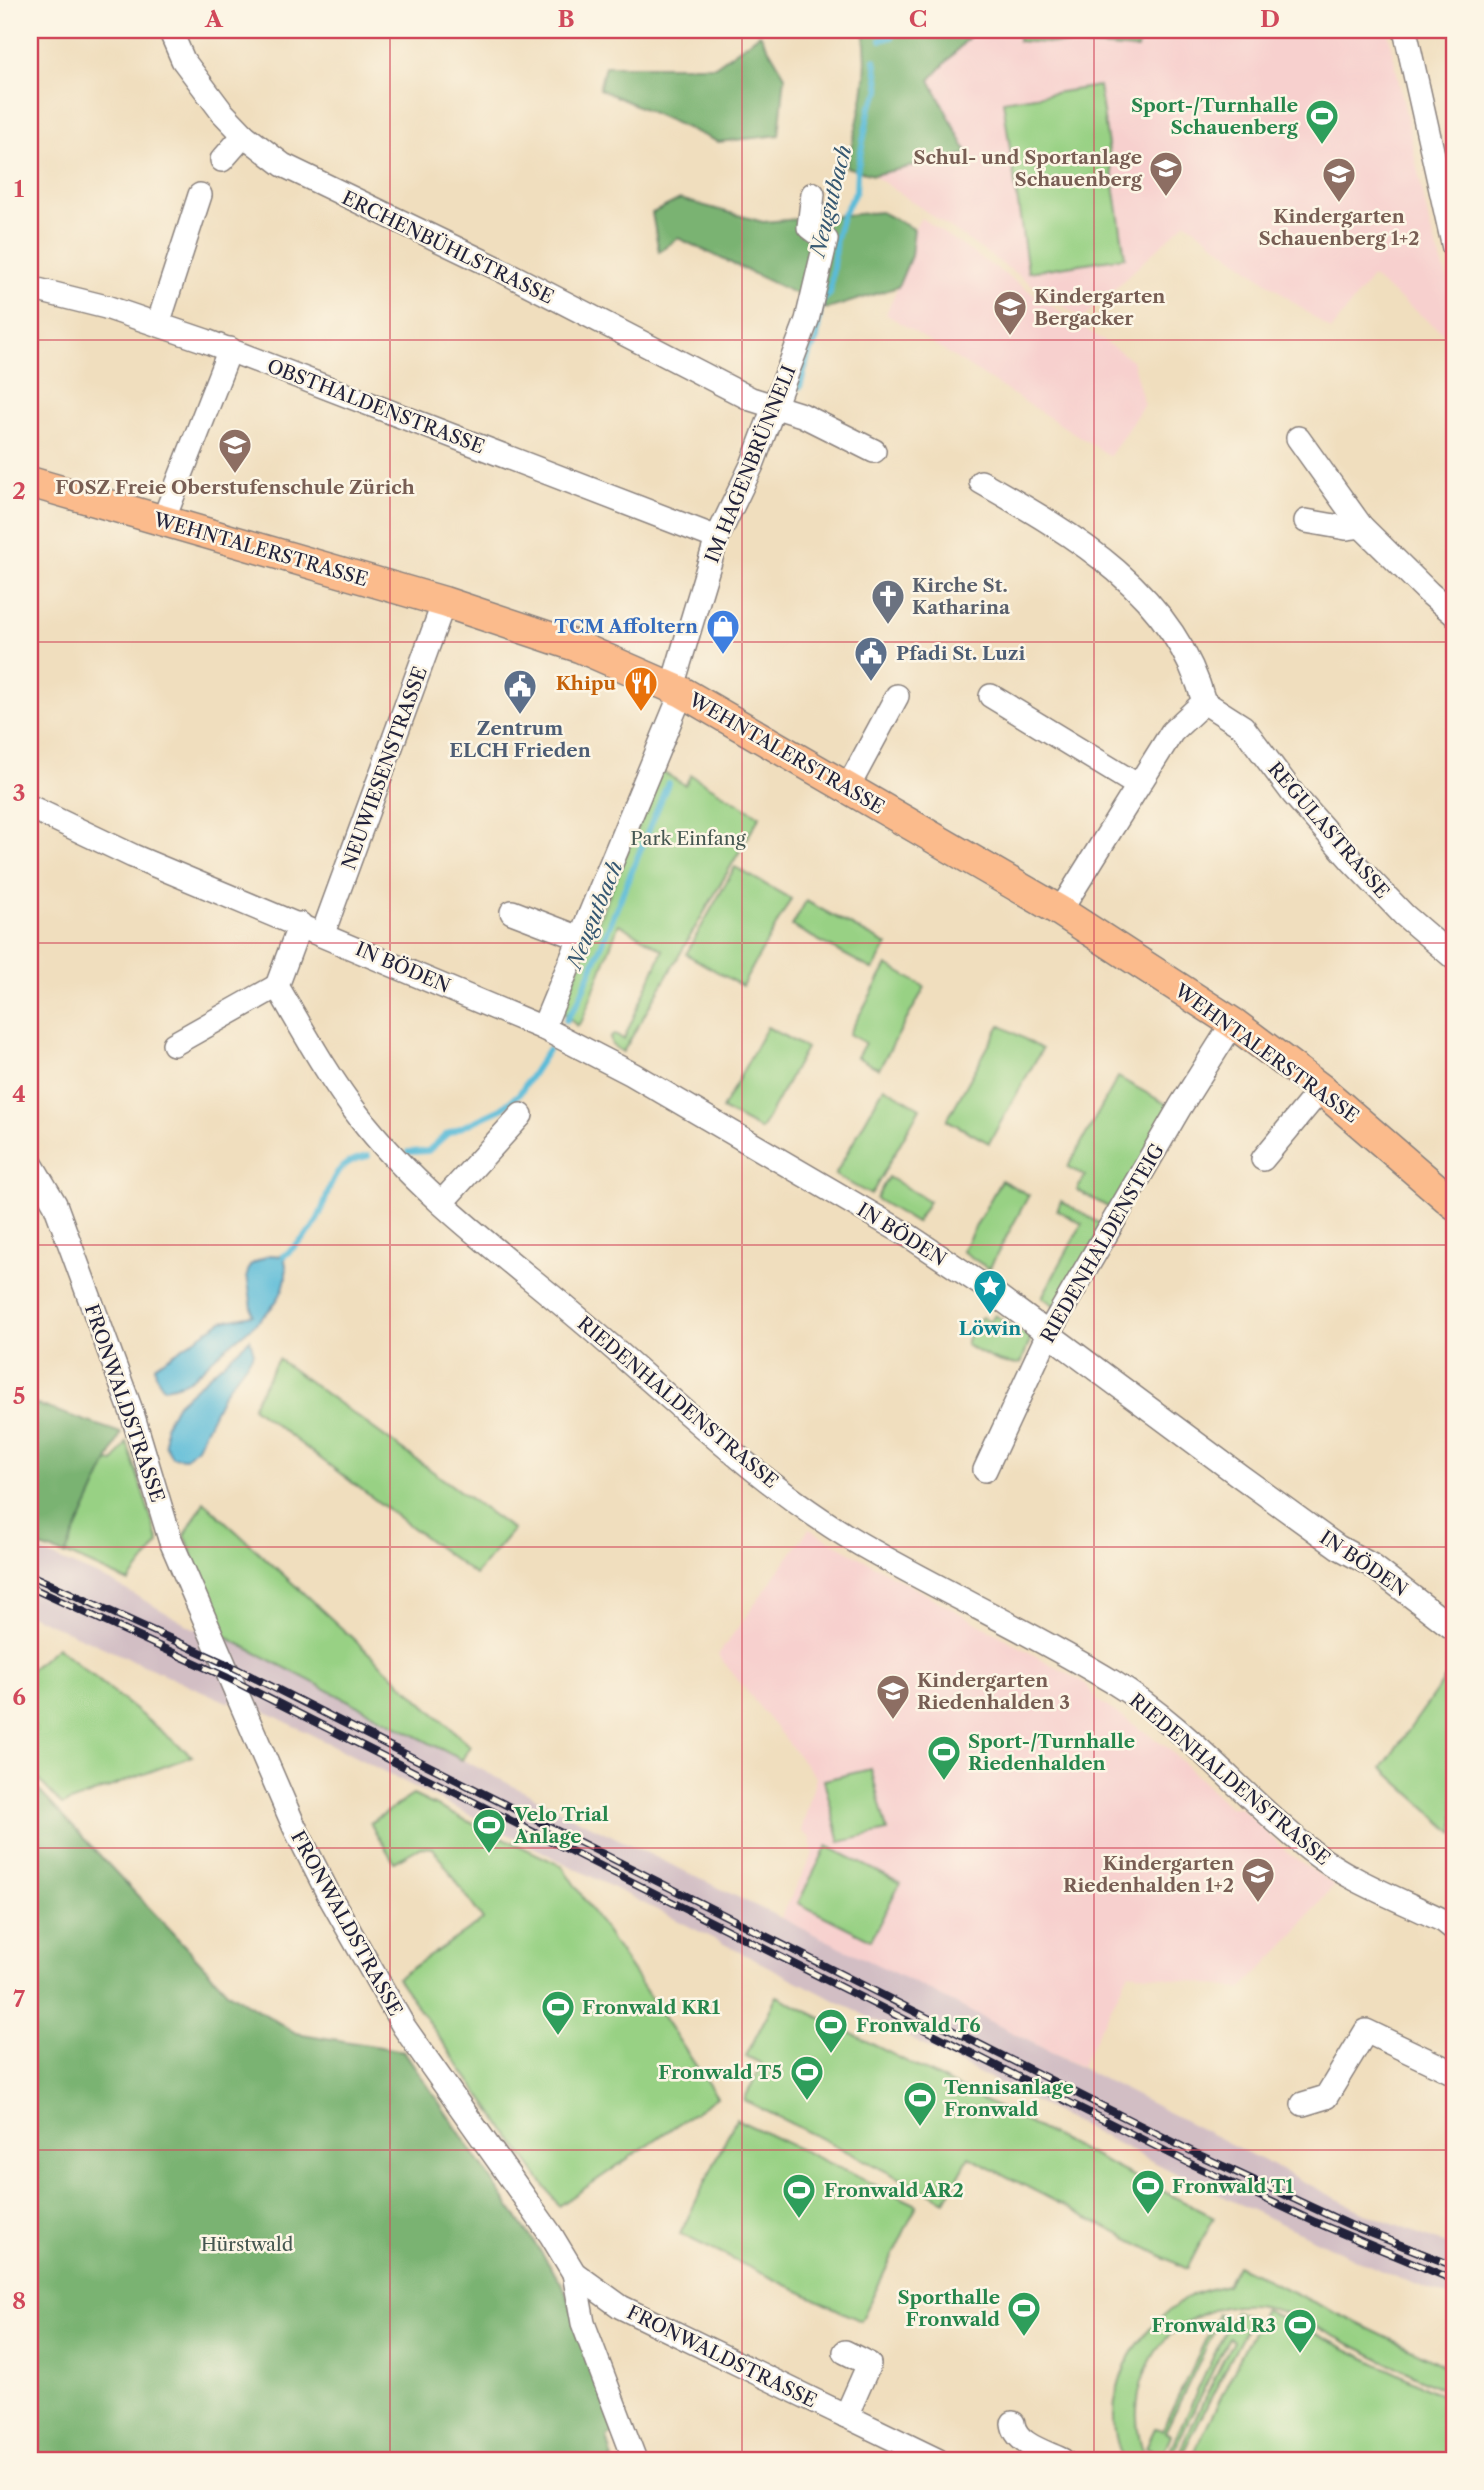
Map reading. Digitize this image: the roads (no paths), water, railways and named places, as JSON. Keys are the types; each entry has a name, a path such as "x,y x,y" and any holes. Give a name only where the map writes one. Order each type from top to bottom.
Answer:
{"main road":[{"name":"WEHNTALERSTRASSE","path":"30,482 444,602 579,647 677,690 1060,911 1233,1023 1321,1089 1404,1157 1454,1204"}],"street":[{"name":"ERCHENBÜHLSTRASSE","path":"170,30 196,79 244,135 283,165 499,269 775,408 802,415 874,451"},
{"path":"1405,30 1454,248"},
{"path":"222,160 244,135"},
{"name":"IM HAGENBRÜNNELI","path":"543,1028 677,690 717,538 752,465 807,320 826,240 809,227 813,194"},
{"path":"158,324 200,195"},
{"name":"OBSTHALDENSTRASSE","path":"30,288 158,324 230,349 717,538"},
{"path":"163,521 230,349"},
{"path":"1298,438 1361,526 1454,614"},
{"path":"981,482 1058,525 1144,596 1177,638 1195,670 1204,702 1172,732 1060,911"},
{"path":"1307,521 1346,528 1361,526"},
{"name":"NEUWIESENSTRASSE","path":"323,933 444,602"},
{"path":"848,788 897,696"},
{"path":"991,696 1137,785"},
{"name":"REGULASTRASSE","path":"1204,702 1243,727 1294,795 1352,861 1404,915 1454,958"},
{"path":"30,807 133,856 300,924 277,986 174,1044"},
{"path":"512,912 580,938"},
{"name":"IN BÖDEN","path":"300,924 543,1028 632,1073 909,1236 1049,1332 1240,1476 1338,1547 1371,1565 1454,1629"},
{"name":"RIEDENHALDENSTRASSE","path":"277,986 324,1067 358,1115 390,1153 442,1202 755,1470 808,1510 859,1543 1115,1683 1170,1724 1311,1851 1362,1882 1444,1921 1454,1929"},
{"name":"RIEDENHALDENSTEIG","path":"985,1471 1049,1332 1180,1107 1233,1023"},
{"path":"1263,1159 1321,1089"},
{"path":"442,1202 520,1115"},
{"name":"FRONWALDSTRASSE","path":"30,1163 55,1203 132,1413 170,1539 294,1826 330,1897 404,2027 551,2235 574,2273 621,2307 937,2460"},
{"path":"1303,2104 1326,2097 1366,2031 1454,2073"},
{"path":"574,2273 583,2323 635,2460"},
{"path":"837,2412 869,2364 845,2352"},
{"path":"1013,2423 1016,2433 1023,2441 1062,2460"}],"water":[{"path":"269,1255 284,1256 284,1288 277,1301 255,1324 194,1377 164,1388 156,1376 155,1366 222,1321 253,1315 247,1275 250,1265"},
{"path":"250,1339 254,1353 223,1394 197,1447 186,1458 172,1457 165,1444 165,1426 176,1405"}],"waterway":[{"name":"Neugutbach","path":"881,40 892,37 894,30"},
{"name":"Neugutbach","path":"800,387 808,357 817,339 821,302 830,294 836,238 842,216 856,191 857,171 870,107 880,91 875,60"},
{"name":"Neugutbach","path":"566,1020 578,1002 668,783"},
{"name":"Neugutbach","path":"408,1152 428,1151 447,1134 501,1109 520,1093 548,1050"},
{"name":"Neugutbach","path":"284,1256 312,1229 319,1218 336,1174 343,1166 368,1156"}],"railway":[{"path":"30,1575 235,1668 1197,2154 1350,2225 1454,2266"},
{"path":"30,1587 228,1678 1193,2165 1315,2222 1454,2280"}],"place":[{"name":"Sport-/Turnhalle Schauenberg","path":"1322,146"},
{"name":"Schul- und Sportanlage Schauenberg","path":"1166,198"},
{"name":"Kindergarten Schauenberg 1+2","path":"1339,204"},
{"name":"Kindergarten Bergacker","path":"1010,337"},
{"name":"FOSZ Freie Oberstufenschule Zürich","path":"235,475"},
{"name":"Kirche St. Katharina","path":"888,626"},
{"name":"TCM Affoltern","path":"723,656"},
{"name":"Pfadi St. Luzi","path":"871,683"},
{"name":"Khipu","path":"641,713"},
{"name":"Zentrum ELCH Frieden","path":"520,716"},
{"name":"Löwin","path":"990,1316"},
{"name":"Kindergarten Riedenhalden 3","path":"893,1721"},
{"name":"Sport-/Turnhalle Riedenhalden","path":"944,1782"},
{"name":"Velo Trial Anlage","path":"489,1855"},
{"name":"Kindergarten Riedenhalden 1+2","path":"1258,1904"},
{"name":"Fronwald KR1","path":"558,2037"},
{"name":"Fronwald T6","path":"831,2055"},
{"name":"Fronwald T5","path":"807,2102"},
{"name":"Tennisanlage Fronwald","path":"920,2128"},
{"name":"Fronwald T1","path":"1148,2216"},
{"name":"Fronwald AR2","path":"799,2220"},
{"name":"Sporthalle Fronwald","path":"1024,2338"},
{"name":"Fronwald R3","path":"1300,2355"}],"park label":[{"name":"Park Einfang","path":"688,838"},
{"name":"Hürstwald","path":"247,2244"}]}
